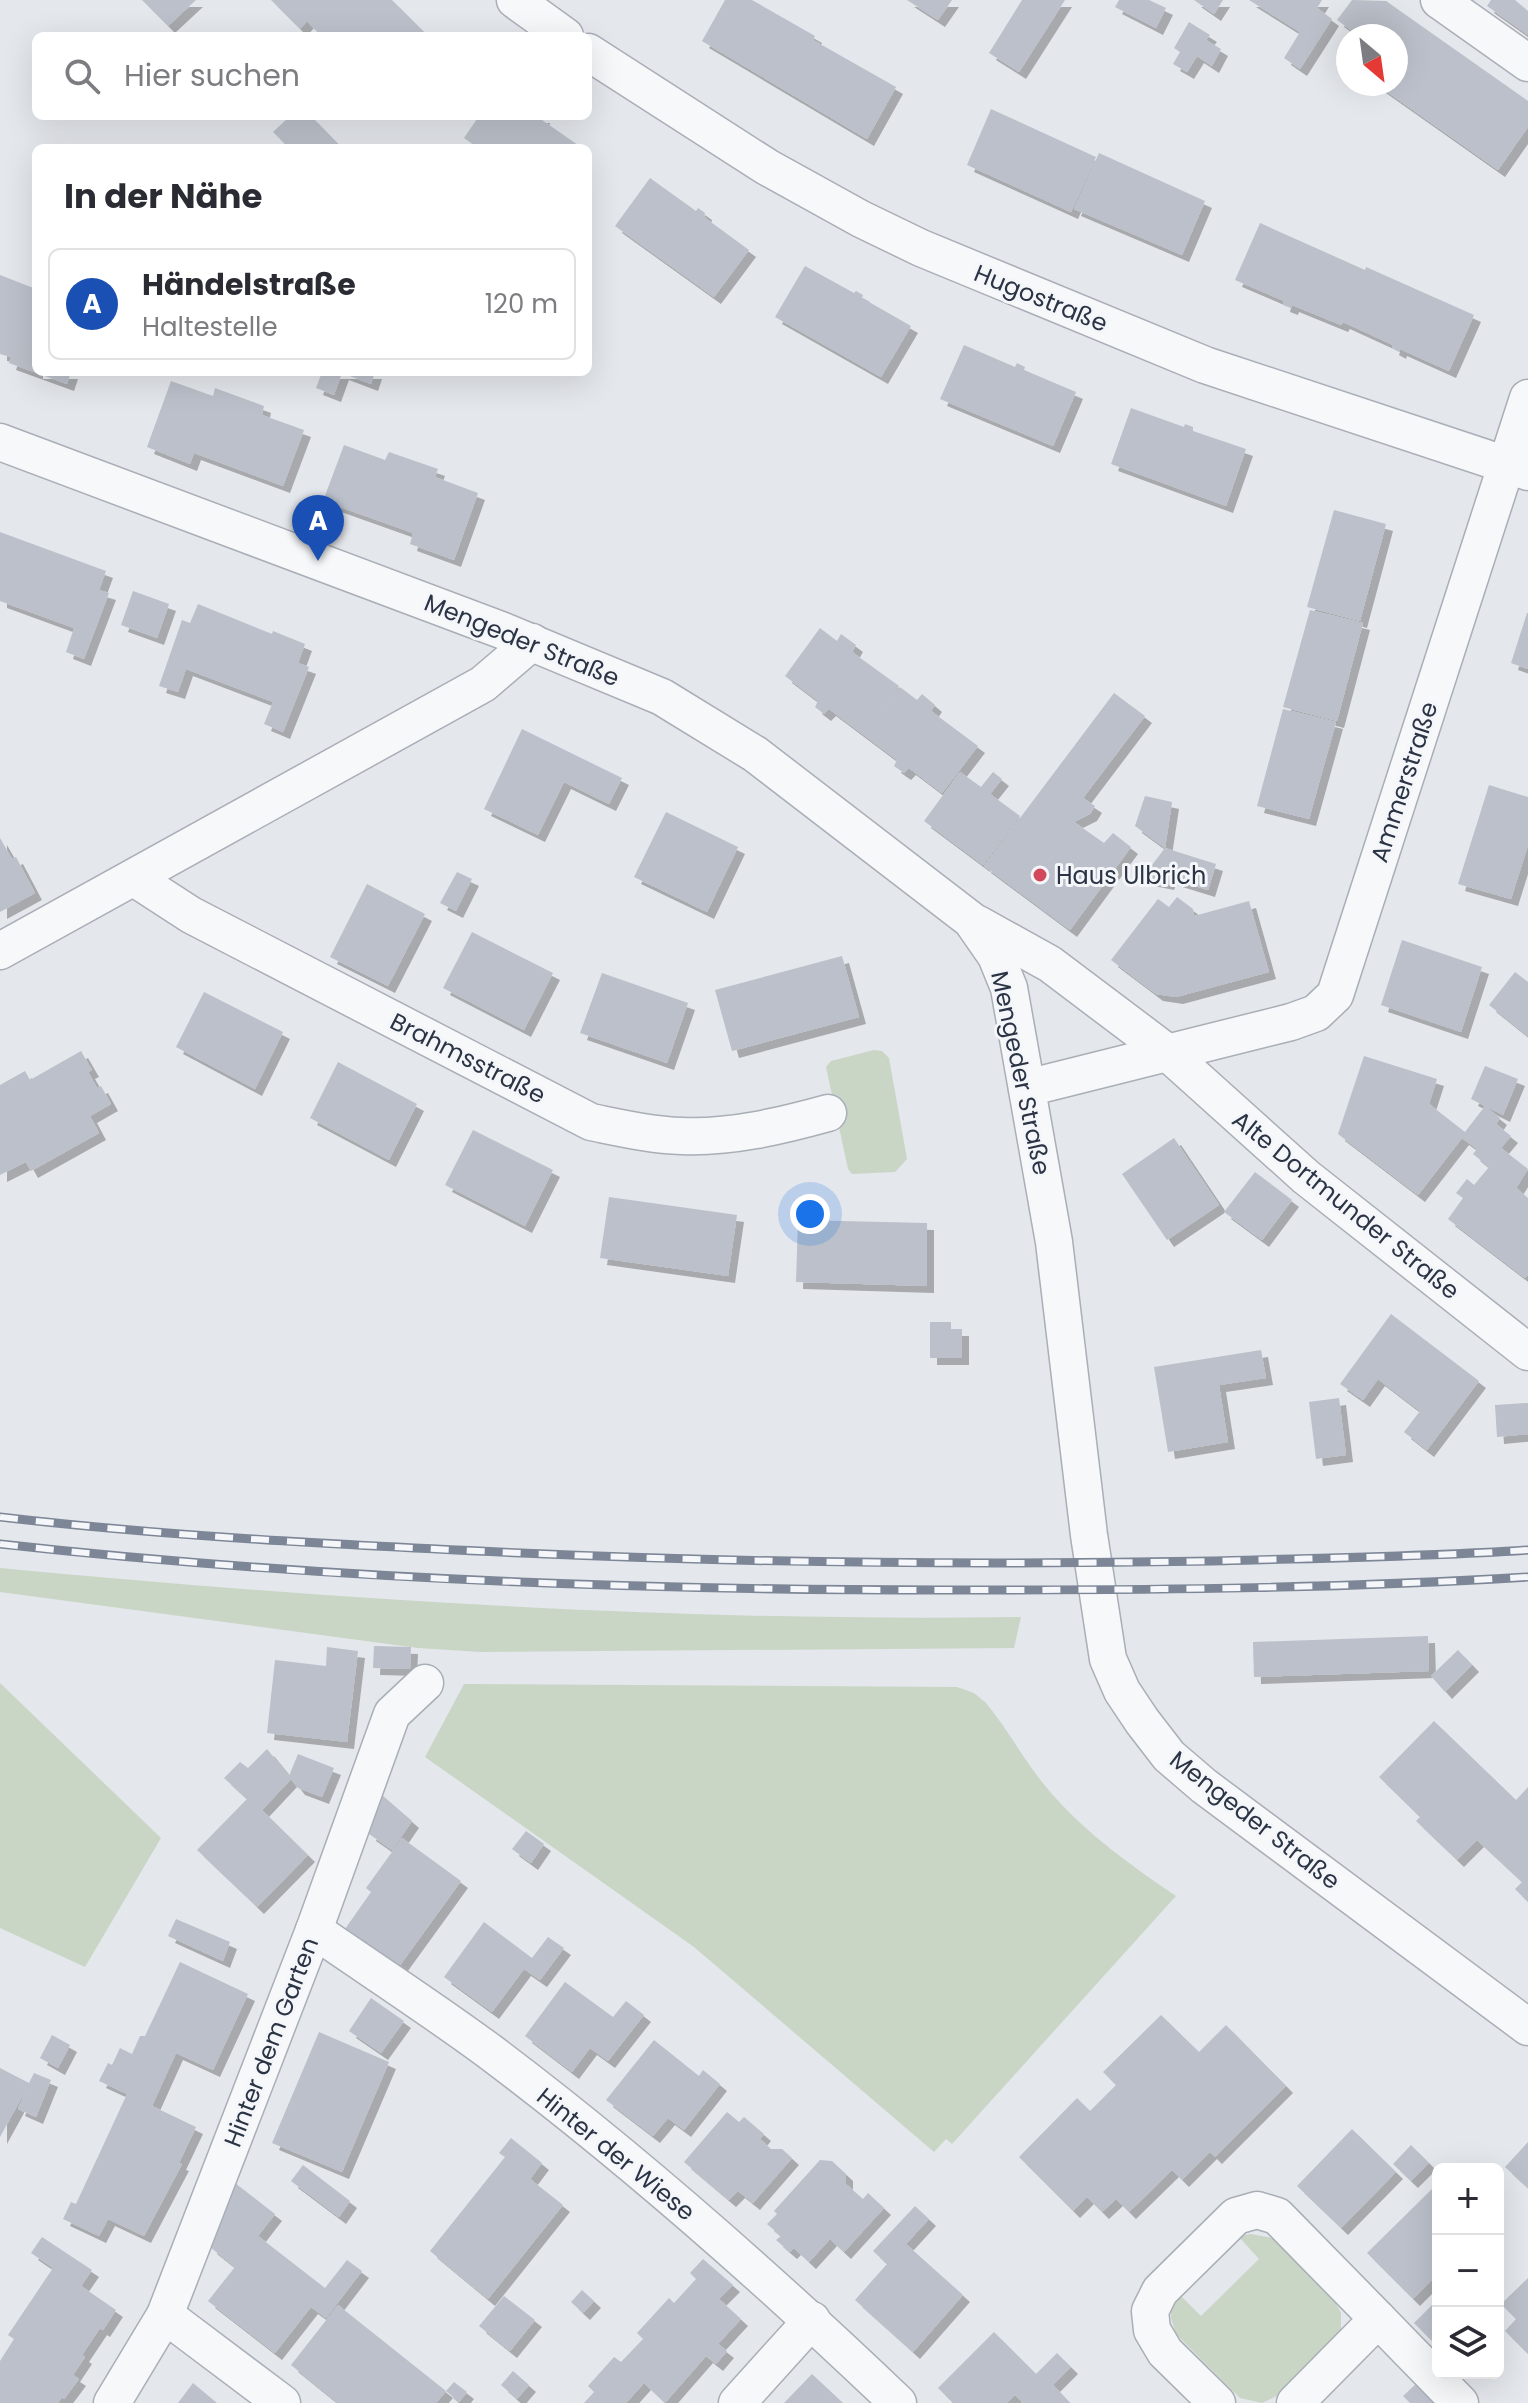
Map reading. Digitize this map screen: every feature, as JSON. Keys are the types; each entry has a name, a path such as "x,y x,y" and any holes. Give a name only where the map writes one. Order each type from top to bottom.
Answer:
{"street":[{"path":"515,0 559,32"},
{"path":"1439,0 1528,63"},
{"name":"Hugostraße","path":"592,55 767,167 921,248 1205,365 1518,468"},
{"name":"Ammerstraße","path":"1027,1088 1291,1022 1316,1013 1335,995 1518,468 1528,398"},
{"name":"Mengeder Straße","path":"0,442 532,642 662,697 755,754 971,920 996,956 1009,988 1054,1242 1089,1535 1108,1659 1122,1691 1169,1756 1204,1786 1528,2027"},
{"path":"0,951 483,684 532,642"},
{"name":"Brahmsstraße","path":"134,878 191,915 591,1122 683,1136 744,1132 828,1113"},
{"path":"971,920 1050,964 1168,1053"},
{"name":"Alte Dortmunder Straße","path":"1168,1053 1306,1177 1528,1352"},
{"name":"Hinter dem Garten","path":"112,2403 165,2315 314,1930 392,1714 425,1683"},
{"name":"Hinter der Wiese","path":"314,1930 487,2050 615,2150 812,2320 898,2403"},
{"path":"1217,2403 1165,2352 1152,2330 1150,2311 1160,2291 1236,2216 1257,2210 1277,2216 1460,2403"},
{"path":"165,2315 282,2403"},
{"path":"1295,2403 1378,2319"},
{"path":"737,2403 812,2320"}],"green space":[{"path":"874,1050 882,1051 889,1058 907,1159 895,1172 852,1174 848,1169 826,1067 831,1061"},
{"path":"0,1568 255,1590 510,1606 766,1616 1021,1617 1014,1648 480,1652 418,1648 0,1592"},
{"path":"0,1683 161,1838 85,1967 0,1928"},
{"path":"464,1684 957,1687 974,1693 986,1703 1043,1783 1080,1823 1176,1896 952,2144 946,2139 934,2152 694,1947 425,1757"},
{"path":"1251,2234 1272,2238 1334,2300 1341,2313 1341,2330 1334,2343 1283,2393 1262,2403 1240,2398 1176,2334 1171,2318 1171,2310 1180,2295 1201,2316 1259,2259 1238,2236"}],"building":[{"path":"142,0 196,0 168,26"},
{"path":"271,0 392,0 424,32 317,32 307,21 300,29"},
{"path":"725,0 752,0 815,36 813,40 896,87 867,139 702,41"},
{"path":"907,0 952,0 938,20"},
{"path":"1022,0 1065,0 1019,72 989,53"},
{"path":"1119,0 1149,0 1166,8 1156,28 1115,7"},
{"path":"1194,0 1223,0 1214,14"},
{"path":"1249,0 1322,0 1317,8 1332,19 1300,69 1284,58 1300,32"},
{"path":"1352,0 1386,1 1528,101 1528,127 1498,170 1393,96 1408,96 1408,24 1342,24 1337,20"},
{"path":"1491,0 1515,0 1528,11 1528,35 1487,6"},
{"path":"1189,22 1210,35 1206,40 1221,49 1212,66 1197,56 1187,72 1173,64 1180,52 1174,48"},
{"path":"991,109 1096,157 1071,212 967,165"},
{"path":"286,120 315,120 338,144 285,144 273,132"},
{"path":"476,120 542,120 577,144 472,144 464,138"},
{"path":"1099,153 1205,201 1182,255 1074,209"},
{"path":"650,178 696,211 698,208 705,213 704,217 749,250 714,297 615,226"},
{"path":"1260,223 1474,315 1449,371 1400,349 1399,352 1392,348 1393,345 1343,322 1341,325 1292,305 1291,308 1283,305 1284,301 1235,280"},
{"path":"805,266 854,293 856,291 863,295 862,298 911,326 881,377 775,317"},
{"path":"0,275 32,287 32,371 9,363 11,357 0,354"},
{"path":"964,345 1015,367 1017,363 1025,367 1024,370 1076,392 1053,446 940,399"},
{"path":"45,376 70,376 67,384"},
{"path":"320,376 341,376 334,395 316,388"},
{"path":"350,376 374,376 371,384"},
{"path":"171,381 213,396 215,388 264,406 262,415 304,430 283,486 194,453 190,464 147,447"},
{"path":"1131,408 1184,427 1185,424 1193,427 1193,431 1246,449 1226,506 1111,464"},
{"path":"344,445 385,460 389,452 438,469 435,477 478,493 454,560 410,544 413,533 323,501"},
{"path":"1334,510 1386,524 1360,621 1307,607"},
{"path":"0,532 106,571 99,590 109,593 84,659 66,652 74,628 0,601"},
{"path":"133,591 169,604 157,638 121,625"},
{"path":"198,604 305,644 298,663 309,667 283,732 264,724 273,702 186,669 178,692 159,686 182,620 190,623"},
{"path":"1310,610 1363,623 1337,721 1283,707"},
{"path":"1528,613 1528,669 1511,663"},
{"path":"820,628 837,641 841,634 856,645 852,652 899,686 877,718 900,687 917,700 922,694 935,705 931,711 978,746 942,793 909,768 904,773 894,766 897,760 829,709 824,714 815,707 818,701 785,676"},
{"path":"1114,693 1145,716 1083,798 1095,806 1090,814 1074,822 1104,843 1113,833 1131,847 1070,930 984,866"},
{"path":"1283,709 1336,722 1309,819 1257,806"},
{"path":"522,729 622,778 609,804 564,782 538,835 484,809"},
{"path":"960,772 981,787 993,772 1002,779 990,794 1020,816 983,865 924,821"},
{"path":"1489,785 1528,797 1528,845 1511,899 1458,884"},
{"path":"1145,796 1172,802 1165,848 1135,826"},
{"path":"666,812 738,847 707,912 634,877"},
{"path":"0,838 12,859 16,857 35,893 0,912"},
{"path":"1165,848 1216,864 1208,890 1169,878 1167,883 1142,878"},
{"path":"457,872 472,879 456,911 440,903"},
{"path":"367,884 425,914 388,986 330,957"},
{"path":"1177,897 1193,909 1194,916 1249,901 1269,972 1176,997 1156,994 1111,960 1158,899 1169,907"},
{"path":"472,932 553,973 524,1030 443,988"},
{"path":"1402,940 1482,967 1461,1032 1381,1005"},
{"path":"842,956 859,1017 732,1051 715,990"},
{"path":"1515,972 1528,982 1528,1036 1489,1005"},
{"path":"602,973 688,1003 667,1063 580,1033"},
{"path":"204,992 283,1032 255,1089 176,1047"},
{"path":"81,1051 92,1070 88,1072 97,1088 101,1086 111,1104 90,1116 99,1133 31,1171 26,1162 0,1175 0,1085 25,1071 30,1080"},
{"path":"1364,1056 1437,1079 1429,1104 1465,1132 1485,1106 1500,1118 1496,1124 1511,1136 1501,1148 1528,1169 1516,1188 1528,1198 1528,1275 1525,1278 1448,1219 1463,1198 1456,1193 1467,1179 1474,1185 1489,1167 1473,1154 1477,1149 1462,1138 1418,1195 1338,1134"},
{"path":"338,1062 417,1104 389,1160 310,1118"},
{"path":"1485,1066 1518,1079 1503,1115 1471,1099"},
{"path":"473,1130 553,1170 525,1226 445,1185"},
{"path":"1174,1138 1219,1205 1167,1240 1122,1174"},
{"path":"1255,1172 1292,1200 1262,1240 1224,1212"},
{"path":"609,1197 737,1215 728,1276 600,1258"},
{"path":"798,1220 927,1223 927,1286 796,1282"},
{"path":"1391,1314 1479,1381 1427,1450 1404,1432 1420,1411 1378,1379 1363,1400 1340,1384"},
{"path":"930,1322 951,1322 951,1329 962,1329 962,1358 930,1358"},
{"path":"1261,1350 1266,1378 1219,1385 1228,1442 1168,1452 1154,1367"},
{"path":"1339,1398 1346,1455 1316,1459 1309,1402"},
{"path":"1528,1403 1528,1434 1497,1437 1495,1405"},
{"path":"1428,1636 1429,1671 1254,1677 1253,1642"},
{"path":"374,1646 411,1647 410,1669 373,1668"},
{"path":"327,1647 358,1651 347,1742 267,1733 275,1660 326,1666"},
{"path":"1458,1650 1472,1665 1445,1692 1431,1676"},
{"path":"1434,1721 1516,1800 1528,1787 1528,1902 1515,1889 1522,1882 1477,1840 1457,1860 1416,1821 1420,1817 1379,1777"},
{"path":"267,1749 289,1776 298,1754 334,1768 322,1797 298,1788 291,1779 262,1810 308,1855 257,1907 197,1850 247,1799 224,1778 240,1762 248,1768"},
{"path":"382,1795 412,1821 392,1850 369,1834"},
{"path":"526,1831 544,1844 531,1863 512,1849"},
{"path":"402,1838 461,1881 398,1968 345,1929 371,1892 366,1888"},
{"path":"176,1919 230,1942 223,1961 168,1936"},
{"path":"484,1922 532,1958 548,1937 564,1948 540,1980 524,1969 492,2012 444,1977"},
{"path":"180,1962 248,1994 213,2070 176,2053 152,2106 196,2127 179,2163 182,2164 144,2236 108,2219 99,2236 63,2219 71,2202 76,2204 127,2094 99,2081 120,2048 132,2054 140,2036 145,2036"},
{"path":"565,1982 613,2017 626,2001 644,2015 608,2061 590,2048 572,2072 525,2036"},
{"path":"371,1998 404,2021 381,2053 349,2031"},
{"path":"1161,2015 1199,2052 1226,2025 1286,2086 1215,2157 1210,2152 1182,2180 1172,2170 1129,2212 1116,2199 1102,2212 1087,2197 1073,2211 1019,2157 1077,2098 1090,2111 1116,2085 1103,2072"},
{"path":"319,2032 389,2062 342,2172 272,2143"},
{"path":"52,2035 70,2045 58,2068 40,2058"},
{"path":"654,2040 699,2076 703,2070 720,2084 684,2130 668,2118 653,2136 606,2100"},
{"path":"0,2068 29,2083 34,2073 51,2080 36,2117 18,2109 28,2086 0,2137"},
{"path":"727,2112 739,2122 744,2117 764,2134 760,2139 771,2149 782,2149 792,2158 753,2203 738,2191 729,2200 684,2162"},
{"path":"1352,2129 1396,2172 1341,2228 1297,2186"},
{"path":"511,2138 542,2163 530,2179 563,2205 488,2299 430,2251 505,2157 499,2153"},
{"path":"1528,2142 1528,2188 1505,2167"},
{"path":"1411,2145 1429,2163 1411,2181 1393,2164"},
{"path":"820,2160 832,2161 846,2174 846,2184 863,2199 868,2193 884,2208 844,2252 830,2239 809,2262 794,2248 790,2252 776,2240 781,2236 767,2224 777,2214 774,2211"},
{"path":"303,2165 350,2201 339,2217 291,2181"},
{"path":"235,2183 275,2214 258,2236 325,2288 347,2260 362,2271 326,2318 311,2307 275,2353 208,2301 235,2267 210,2247"},
{"path":"1432,2189 1432,2280 1413,2299 1367,2253"},
{"path":"915,2206 929,2219 906,2244 963,2295 913,2352 855,2300 887,2264 873,2251"},
{"path":"42,2237 92,2270 81,2286 116,2310 82,2355 85,2357 73,2375 79,2379 64,2399 62,2397 58,2403 0,2403 0,2361 14,2339 8,2335 53,2268 31,2253"},
{"path":"703,2259 733,2285 719,2299 741,2319 718,2344 727,2351 716,2364 706,2356 665,2403 644,2383 626,2403 584,2403 594,2392 588,2386 614,2357 621,2362 643,2339 637,2333 669,2298 674,2303 696,2279 690,2273"},
{"path":"1528,2278 1528,2354 1505,2331 1516,2319 1504,2307 1504,2301"},
{"path":"582,2290 594,2301 583,2313 571,2302"},
{"path":"504,2296 535,2320 510,2351 479,2326"},
{"path":"338,2305 446,2391 436,2403 338,2403 291,2365"},
{"path":"1432,2305 1432,2341 1414,2323"},
{"path":"994,2332 1036,2374 1057,2353 1071,2367 1053,2385 1070,2403 1023,2403 1015,2395 1007,2403 953,2403 938,2388"},
{"path":"513,2371 529,2385 517,2399 501,2385"},
{"path":"812,2374 843,2403 784,2403"},
{"path":"454,2382 467,2392 459,2402 446,2391"},
{"path":"193,2383 217,2403 178,2403"},
{"path":"1417,2383 1436,2403 1410,2403 1403,2396"}],"railway":[{"path":"0,1517 130,1530 325,1543 781,1561 1213,1561 1528,1550"},
{"path":"0,1544 368,1575 736,1588 1187,1589 1528,1577"}],"place":[{"name":"Händelstraße","path":"318,561"},
{"name":"Haus Ulbrich","path":"1040,875"}]}
